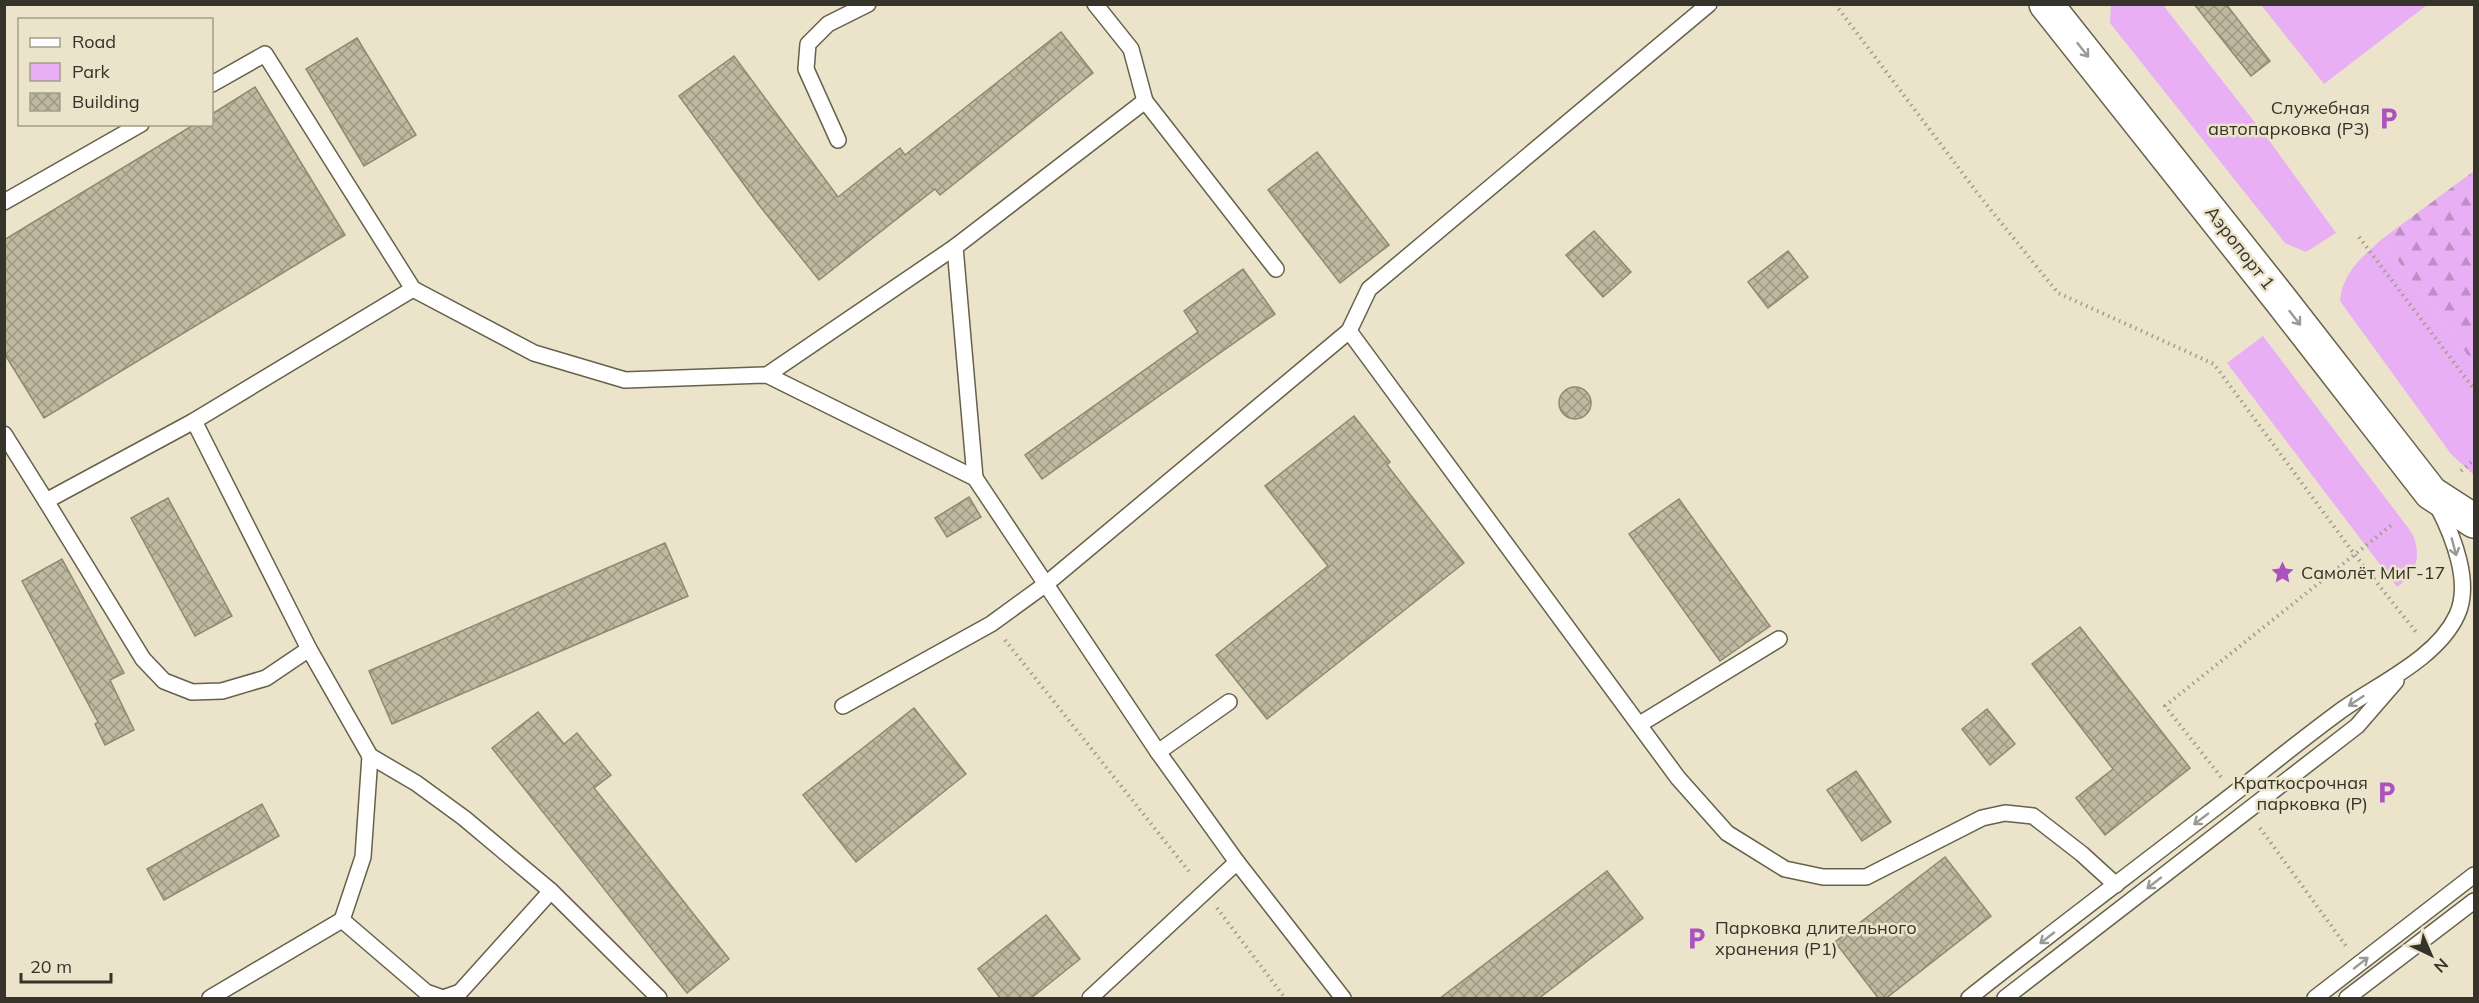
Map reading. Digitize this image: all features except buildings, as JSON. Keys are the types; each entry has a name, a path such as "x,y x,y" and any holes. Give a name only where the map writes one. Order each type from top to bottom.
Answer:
{"main road":[{"name":"Аэропорт 1","path":"2046,4 2431,493 2475,521"}],"lane":[{"path":"838,140 806,69 808,44 828,24 868,4"},
{"path":"1095,4 1131,49 1145,101 1276,269"},
{"path":"843,706 991,624 1046,584 1350,331 1369,289 1709,4"},
{"path":"213,83 265,54 413,289 534,353 625,380 767,375 975,478"},
{"path":"767,375 955,247 1145,101"},
{"path":"4,202 137,126"},
{"path":"955,247 975,478 1158,752 1237,862 1343,999"},
{"path":"46,501 194,421 413,289"},
{"path":"1350,331 1678,778 1727,833 1785,869 1823,877 1866,878 1982,818 2006,813 2033,816 2082,854 2116,885"},
{"path":"194,421 309,649 370,756 416,783 464,818 551,891 659,999"},
{"path":"4,434 143,659 164,681 192,692 222,691 266,678 309,649"},
{"path":"1969,999 2339,712 2405,669 2443,637 2458,612 2460,569 2452,537 2431,493"},
{"path":"1640,724 1779,639"},
{"path":"2005,999 2357,726 2405,669"},
{"path":"1158,752 1229,702"},
{"path":"210,999 342,920 363,856 370,756"},
{"path":"1090,999 1237,862"},
{"path":"2315,999 2475,875"},
{"path":"342,920 426,992 443,999 460,993 551,891"},
{"path":"2347,999 2475,901"}],"path":[{"path":"1835,4 1982,199 2058,293 2214,364 2355,555 2429,649"},
{"path":"2359,237 2475,389"},
{"path":"2461,471 2475,460"},
{"path":"2234,794 2165,706 2394,523"},
{"path":"991,624 1023,661 1205,892 1285,999"},
{"path":"2246,811 2360,964"}],"green space":[{"path":"2111,5 2163,5 2271,143 2336,233 2306,252 2285,243 2110,23"},
{"path":"2261,5 2427,5 2324,84"},
{"path":"2474,171 2474,364 2382,239"},
{"path":"2382,239 2474,364 2474,475 2451,454 2340,301 2345,282 2354,266"},
{"path":"2263,336 2412,533 2417,549 2416,563 2409,575 2397,587 2227,363"}],"place":[{"name":"Служебная автопарковка (P3)","path":"2388,118"},
{"name":"Самолёт МиГ-17","path":"2283,573"},
{"name":"Краткосрочная парковка (P)","path":"2386,793"},
{"name":"Парковка длительного хранения (P1)","path":"1697,938"}]}
